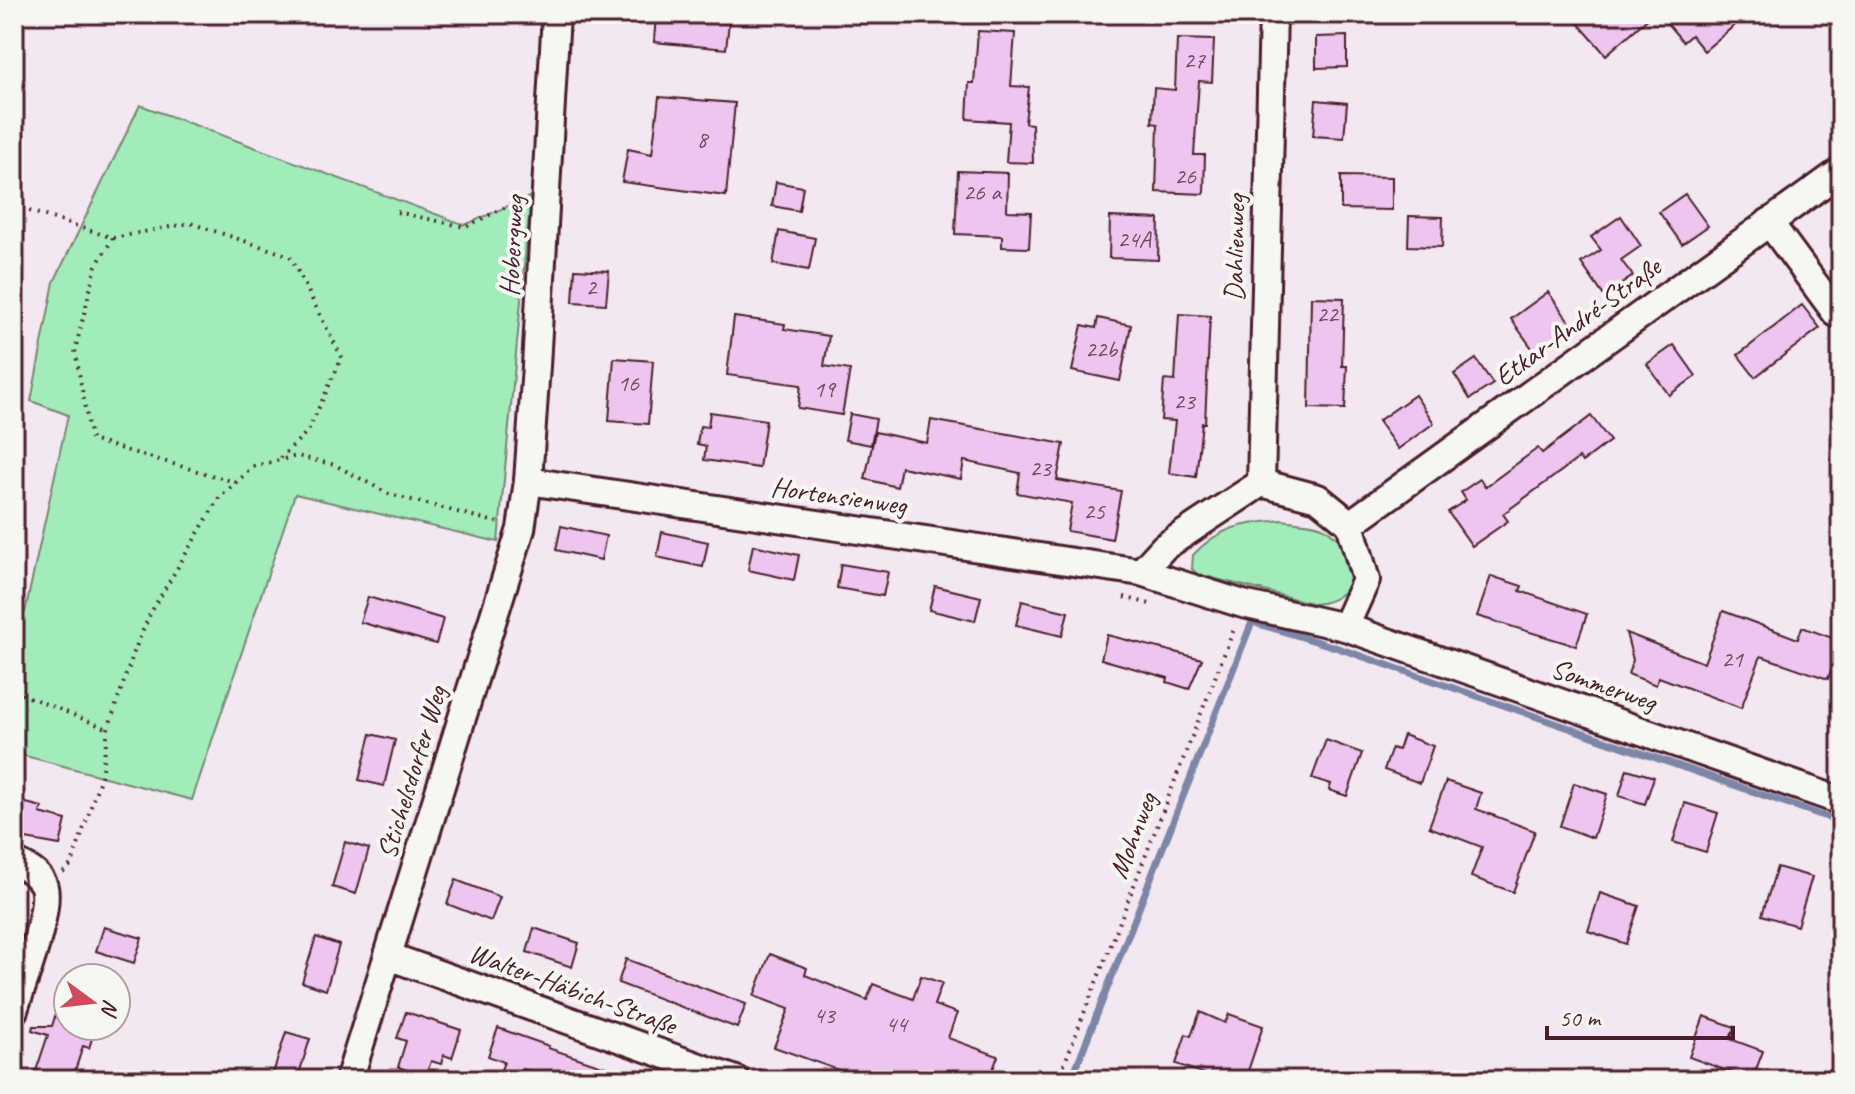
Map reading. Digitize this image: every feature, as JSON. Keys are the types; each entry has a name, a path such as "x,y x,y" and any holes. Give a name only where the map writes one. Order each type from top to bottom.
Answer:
{"street":[{"name":"Hobergweg","path":"528,481 556,14"},
{"name":"Dahlienweg","path":"1261,483 1273,14"},
{"name":"Etkar-André-Straße","path":"1350,524 1841,171"},
{"path":"1769,222 1836,313"},
{"name":"Stichelsdorfer Weg","path":"349,1080 521,529 528,481"},
{"name":"Hortensienweg","path":"528,481 1141,572 1243,604"},
{"path":"1141,572 1164,547 1261,483 1318,498 1350,524 1366,580 1345,627"},
{"name":"Sommerweg","path":"1243,604 1345,627 1841,801"},
{"path":"14,862 35,873 44,888 42,918 14,1010"},
{"name":"Walter-Häbich-Straße","path":"388,956 747,1075"}],"path":[{"path":"397,212 465,227 546,188"},
{"path":"14,206 113,238 190,223 290,256 342,358 308,431 279,460"},
{"path":"113,238 96,266 75,350 91,440 236,483"},
{"path":"44,888 72,864 101,776 108,729 150,614 219,498 254,466 297,456 335,465 389,494 521,529"},
{"path":"1120,597 1164,607"},
{"name":"Mohnweg","path":"1058,1080 1243,604"},
{"path":"14,691 108,729"},
{"path":"747,1075 786,1080"}],"green space":[{"path":"140,105 465,225 531,196 498,542 295,494 192,800 14,753 14,609 25,612 68,415 31,401 54,282"},
{"path":"1283,520 1322,527 1338,539 1351,562 1352,574 1342,594 1315,604 1197,574 1192,569 1193,555 1223,532 1245,525"}],"building":[{"path":"656,14 714,14 713,21 729,22 726,49 654,42"},
{"path":"1570,14 1653,14 1606,55"},
{"path":"1659,14 1748,14 1704,51 1691,35 1683,42"},
{"path":"978,31 1015,33 1011,86 1029,87 1025,123 1032,124 1033,163 1006,162 1009,122 967,119 969,83 974,83"},
{"path":"1347,36 1347,67 1316,68 1316,37"},
{"path":"1177,39 1214,40 1212,82 1199,81 1194,155 1205,155 1204,194 1156,192 1158,124 1152,123 1154,88 1175,90"},
{"path":"659,97 735,103 726,196 622,182 628,149 652,154"},
{"path":"1316,100 1347,103 1344,138 1313,136"},
{"path":"958,171 1008,173 1007,211 1031,212 1029,248 1002,247 1002,236 955,234"},
{"path":"1341,176 1392,177 1392,210 1341,209"},
{"path":"776,182 803,187 799,211 772,206"},
{"path":"1685,194 1708,226 1682,244 1659,212"},
{"path":"1409,216 1443,217 1442,247 1408,246"},
{"path":"1621,216 1641,246 1621,260 1633,276 1604,296 1581,263 1601,250 1591,237"},
{"path":"1110,217 1159,219 1158,260 1109,258"},
{"path":"779,231 815,238 809,270 773,264"},
{"path":"575,269 609,271 606,304 573,302"},
{"path":"1548,292 1574,328 1537,355 1511,319"},
{"path":"1311,297 1344,298 1342,366 1347,366 1345,409 1309,408"},
{"path":"1802,305 1820,328 1755,377 1738,355"},
{"path":"1179,314 1210,316 1205,423 1202,423 1196,477 1169,473 1175,421 1161,420 1164,380 1175,381"},
{"path":"734,317 785,324 784,329 829,336 824,366 850,370 842,415 798,408 801,385 727,375"},
{"path":"1098,318 1131,325 1120,381 1072,371 1082,325 1096,328"},
{"path":"1674,345 1696,376 1669,395 1647,364"},
{"path":"614,358 653,361 648,424 609,421"},
{"path":"1476,359 1493,384 1470,399 1454,374"},
{"path":"1415,395 1434,423 1398,449 1378,421"},
{"path":"710,412 766,420 759,468 704,460 706,446 697,444 700,426 708,427"},
{"path":"850,414 876,419 871,445 845,440"},
{"path":"1591,416 1610,441 1582,462 1579,458 1503,514 1508,521 1472,546 1448,512 1466,500 1461,492 1480,479 1485,487 1538,448 1542,453"},
{"path":"931,420 1064,444 1057,480 1121,491 1112,539 1067,531 1072,503 1017,493 1020,473 964,461 961,479 901,467 897,487 865,479 875,432 927,443"},
{"path":"561,526 606,536 601,560 556,550"},
{"path":"662,532 708,542 703,567 657,557"},
{"path":"753,545 799,555 794,580 748,570"},
{"path":"841,564 888,572 883,596 837,588"},
{"path":"1491,576 1522,586 1520,591 1587,614 1576,646 1477,616"},
{"path":"935,586 981,597 975,621 929,610"},
{"path":"368,597 443,619 436,644 360,622"},
{"path":"1022,601 1068,612 1062,636 1016,625"},
{"path":"1723,611 1798,639 1802,627 1841,641 1828,679 1761,656 1741,708 1659,677 1656,685 1628,674 1633,660 1626,633 1704,663"},
{"path":"1107,635 1202,659 1189,689 1167,682 1168,678 1101,659"},
{"path":"371,734 395,740 384,786 359,780"},
{"path":"1403,735 1433,746 1420,783 1384,770 1392,748 1398,750"},
{"path":"1326,740 1362,753 1347,796 1329,790 1331,784 1312,778"},
{"path":"1627,769 1654,777 1645,804 1619,796"},
{"path":"1446,781 1481,793 1476,809 1535,831 1513,892 1471,877 1482,847 1429,827"},
{"path":"1574,783 1607,794 1593,838 1560,826"},
{"path":"14,800 42,807 40,813 66,820 60,845 14,837"},
{"path":"1685,803 1718,813 1706,852 1673,842"},
{"path":"345,842 369,849 356,894 332,887"},
{"path":"1777,867 1812,877 1797,926 1762,915"},
{"path":"456,880 500,897 491,921 447,904"},
{"path":"1600,893 1639,906 1626,944 1588,931"},
{"path":"104,927 142,938 134,963 96,951"},
{"path":"534,928 579,943 572,967 527,952"},
{"path":"316,937 339,945 326,990 302,982"},
{"path":"770,954 807,968 805,975 867,1000 873,984 913,999 921,976 942,983 934,1005 957,1013 948,1038 998,1056 989,1080 866,1080 774,1047 789,1009 754,996"},
{"path":"626,959 746,1004 737,1028 618,983"},
{"path":"406,1012 461,1030 452,1058 444,1055 441,1064 431,1061 426,1076 398,1067 406,1041 397,1038"},
{"path":"1200,1012 1225,1023 1229,1014 1263,1026 1245,1080 1212,1080 1213,1077 1176,1064 1186,1034 1191,1036"},
{"path":"1704,1016 1735,1027 1730,1039 1763,1051 1752,1080 1689,1057"},
{"path":"33,1026 52,1026 52,1042 91,1042 89,1048 83,1046 72,1080 33,1080 48,1035 32,1030"},
{"path":"498,1028 632,1076 631,1080 555,1080 523,1069 519,1080 497,1080 504,1062 488,1056"},
{"path":"286,1032 310,1039 297,1080 271,1080"}],"waterway":[{"path":"1071,1080 1252,622 1335,647 1841,822"}]}
